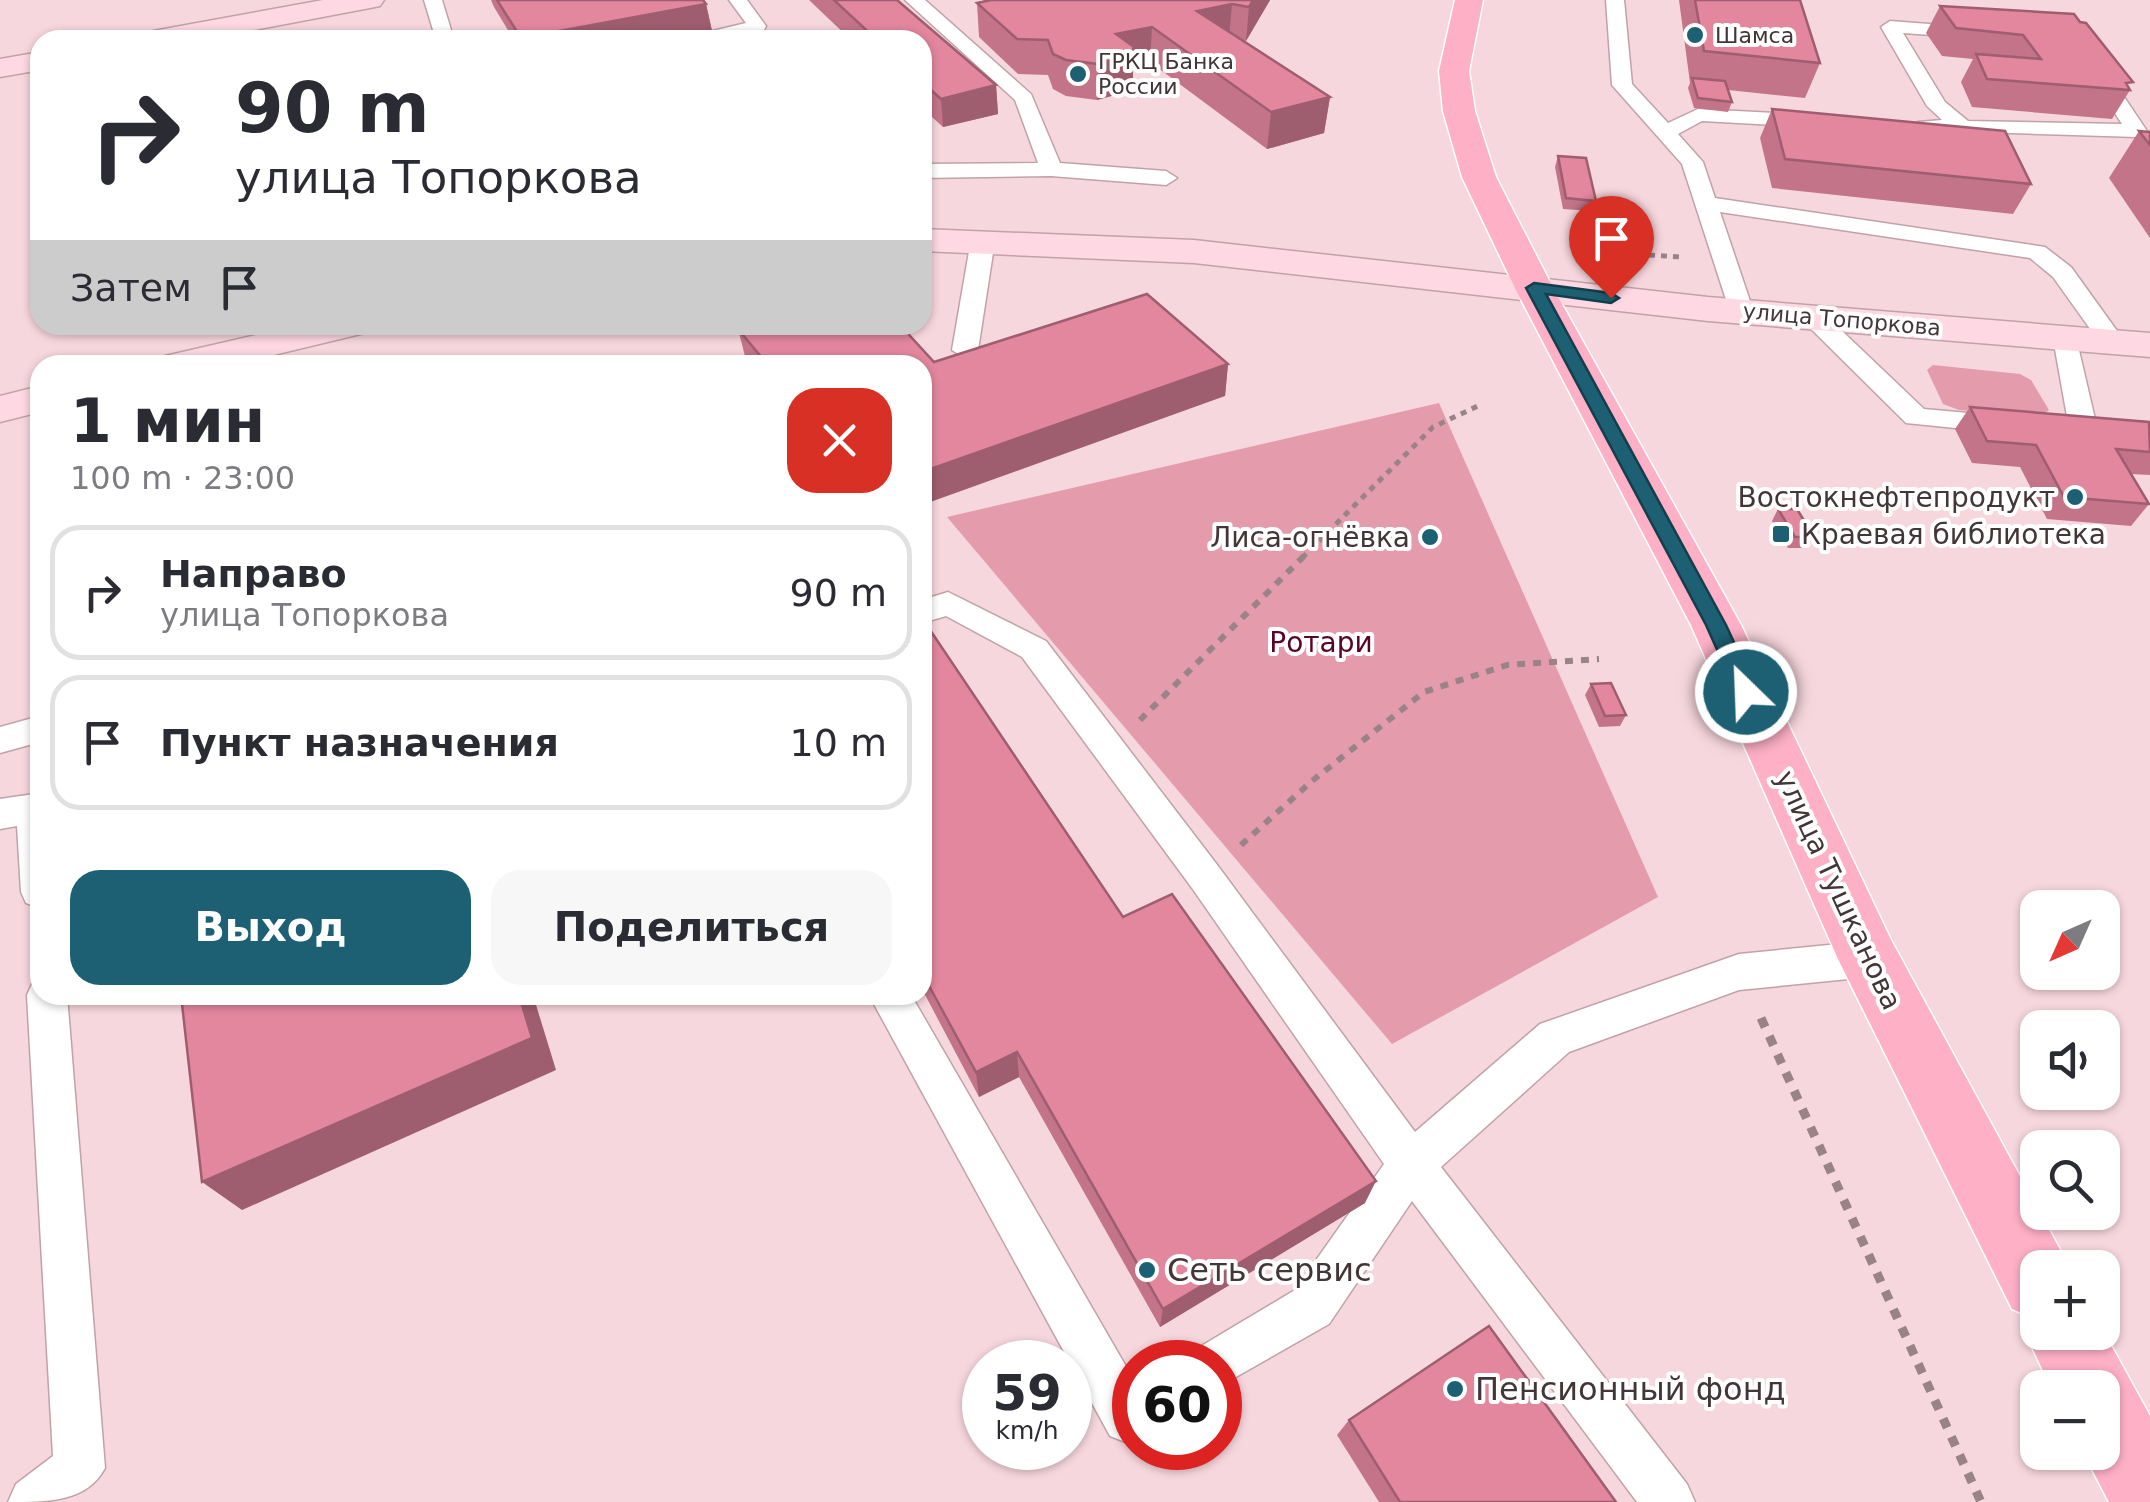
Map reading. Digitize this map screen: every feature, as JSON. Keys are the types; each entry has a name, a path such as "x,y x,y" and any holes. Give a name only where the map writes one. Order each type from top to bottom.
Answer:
{"main road":[{"path":"207,30 370,0"},
{"name":"улица Тушканова","path":"1469,0 1454,71 1460,112 1480,177 1534,288 1716,625 1868,959 2021,1250"},
{"path":"0,68 30,63"},
{"name":"улица Топоркова","path":"932,240 1132,245 1246,254 1740,310 2131,343"},
{"path":"222,355 308,335"},
{"path":"0,409 30,402"},
{"path":"2120,1441 2150,1498"}],"lane":[{"path":"434,0 442,30"},
{"path":"738,0 757,26 740,30"},
{"path":"914,0 1024,98 1051,169"},
{"path":"1615,0 1622,85 1692,162 1740,310"},
{"path":"1964,128 1937,106 1890,27 2001,34"},
{"path":"1907,125 2137,131 2086,54"},
{"path":"1666,133 1698,115 1831,122"},
{"path":"932,171 1051,169 1166,178"},
{"path":"1705,203 2037,252 2062,272 2131,343"},
{"path":"964,350 982,240"},
{"path":"1812,316 1916,417 2084,432 2066,338"},
{"path":"932,609 948,603 1034,649 1205,876 1411,1164 1669,1502"},
{"path":"0,740 30,732"},
{"path":"0,814 30,810"},
{"path":"1242,1349 1312,1307 1411,1164 1556,1038 1739,972 1868,959"},
{"path":"34,1502 80,1485 48,1005"},
{"path":"895,1005 1112,1390"}],"path":[{"path":"1108,752 1433,427 1480,405"},
{"path":"1227,858 1312,781 1424,692 1507,664 1599,659"},
{"path":"1739,972 1981,1502"}],"green space":[{"path":"1933,365 2020,374 2031,380 2049,410 2040,417 1959,410 1943,404 1927,370"},
{"name":"Ротари","path":"1439,403 1658,897 1392,1044 947,517"}],"building":[{"path":"497,0 703,0 706,4 565,30 516,30"},
{"path":"834,0 897,0 932,30 866,30"},
{"path":"1253,0 1249,7 1232,4 1197,11 1330,97 1271,112 1152,27 1116,34 1134,47 1130,55 1098,64 1066,60 1053,54 1048,40 1017,39 977,3"},
{"path":"1695,0 1800,0 1820,63 1704,51"},
{"path":"1940,6 2074,14 2086,23 2133,82 2126,83 2130,90 1987,79 1976,54 2041,59 2023,35 1956,28"},
{"path":"932,30 996,85 941,99 932,91"},
{"path":"1692,78 1725,81 1732,102 1698,98"},
{"path":"1772,109 2005,131 2031,184 1785,159"},
{"path":"2139,131 2150,132 2150,145"},
{"path":"1558,156 1586,158 1596,201 1566,198"},
{"path":"1147,294 1228,364 932,468 934,362"},
{"path":"743,335 909,335 928,355 760,355"},
{"path":"1970,407 2149,422 2150,452 2116,449 2149,504 2064,497 2036,445 1987,441"},
{"path":"1778,509 1797,509 1814,537 1795,537"},
{"path":"932,633 1123,917 1172,894 1376,1181 1163,1309 1017,1052 976,1072 932,991"},
{"path":"1611,683 1626,715 1605,716 1591,684"},
{"path":"182,1005 522,1005 532,1038 202,1182"},
{"name":"Пенсионный фонд","path":"1489,1326 1616,1502 1400,1502 1349,1420"}],"place":[{"name":"Шамса","path":"1695,35"},
{"name":"ГРКЦ Банка России","path":"1078,74"},
{"name":"Востокнефтепродукт","path":"2075,497"},
{"name":"Краевая библиотека","path":"1781,534"},
{"name":"Лиса-огнёвка","path":"1430,537"},
{"name":"Сеть сервис","path":"1147,1270"},
{"name":"Пенсионный фонд","path":"1455,1389"}],"route":[{"path":"1611,298 1534,288 1716,625 1746,692"}]}
